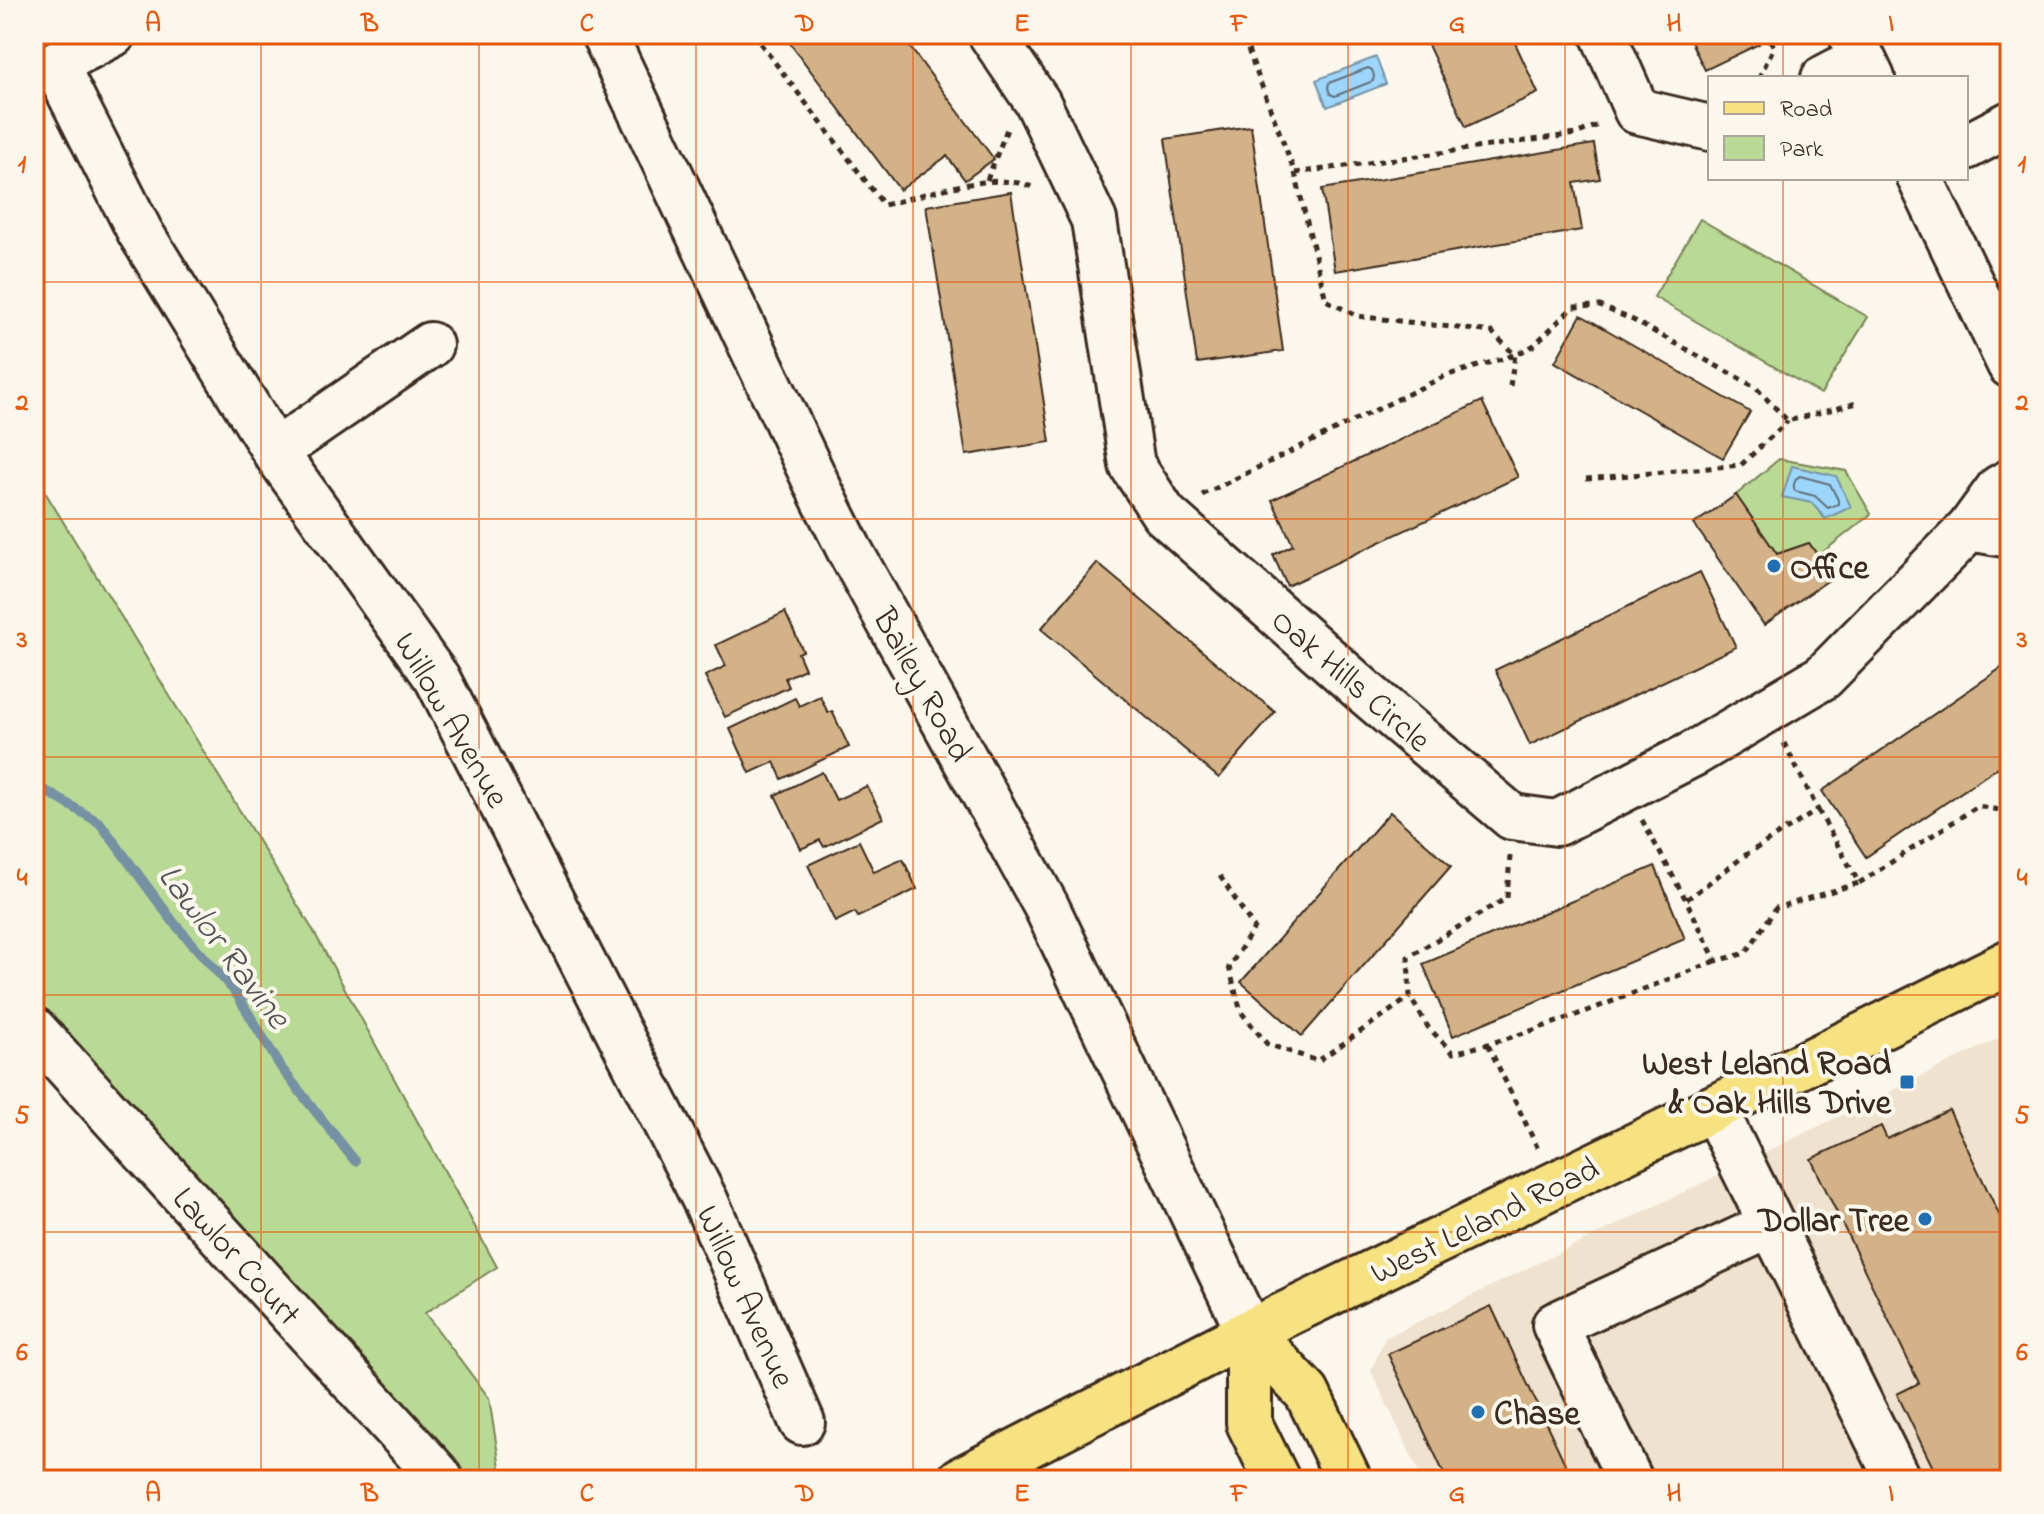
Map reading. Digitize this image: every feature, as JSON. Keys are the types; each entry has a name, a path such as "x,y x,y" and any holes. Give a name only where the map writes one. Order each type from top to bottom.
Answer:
{"main road":[{"name":"West Leland Road","path":"960,1480 1249,1332 2010,962"},
{"name":"Bailey Road","path":"1249,1332 1249,1423 1277,1480"},
{"name":"Bailey Road","path":"1249,1332 1307,1393 1349,1480"}],"street":[{"name":"Willow Avenue","path":"113,34 55,64 140,232 275,452 437,678 706,1202 802,1422"},
{"name":"Bailey Road","path":"604,34 821,493 1046,906 1249,1332"},
{"name":"Oak Hills Circle","path":"991,34 1038,103 1094,220 1132,465 1164,514 1512,817"},
{"path":"1603,34 1637,111 1708,128"},
{"path":"1968,146 2010,124"},
{"path":"1921,180 2010,365"},
{"path":"275,452 430,345"},
{"path":"1512,817 1557,823 1693,754 1823,677 1990,531 1999,488 2010,482"},
{"name":"Lawlor Court","path":"34,1030 441,1480"},
{"path":"1714,1108 1898,1480"},
{"path":"1630,1480 1555,1325 1771,1225"}],"path":[{"path":"753,34 884,205 987,180 1027,184 1041,191"},
{"path":"1242,34 1295,173 1326,300 1357,316 1492,332 1515,355"},
{"path":"1760,76 1774,47 1768,34"},
{"path":"1295,173 1576,134 1637,111"},
{"path":"1164,514 1445,376 1515,355 1533,346 1573,307 1600,306 1633,320 1755,387 1788,421"},
{"path":"1510,386 1515,355"},
{"path":"1586,479 1741,465 1788,421 1857,403"},
{"path":"1767,710 1859,883"},
{"path":"1625,789 1716,961"},
{"path":"1512,817 1507,898 1408,957 1410,997 1428,1027 1453,1053 1547,1025 1716,961 1746,953 1776,908 1859,883 1978,806 2010,812"},
{"path":"1686,900 1747,854 1818,810"},
{"path":"1220,876 1254,928 1229,967 1241,1012 1267,1044 1318,1061 1410,997"},
{"path":"1488,1045 1555,1184"}],"shaded area":[{"path":"2010,1033 2010,1480 1423,1480 1371,1371 1385,1338"}],"green space":[{"path":"1700,219 1868,317 1821,394 1654,297"},
{"path":"1779,459 1846,471 1871,514 1818,556 1809,543 1777,554 1736,495"},
{"path":"34,474 314,932 497,1267 425,1313 489,1398 502,1480 441,1480 34,1030"}],"water":[{"path":"1376,57 1386,84 1327,107 1316,80"},
{"path":"1792,466 1836,476 1851,507 1825,519 1812,503 1782,497"}],"building":[{"path":"783,34 900,34 994,159 965,180 947,156 900,190"},
{"path":"1423,34 1511,34 1538,93 1466,127"},
{"path":"1687,34 1755,34 1759,44 1705,70"},
{"path":"1251,126 1283,351 1197,363 1165,139"},
{"path":"1594,144 1600,179 1574,183 1582,230 1335,271 1322,189"},
{"path":"1011,192 1050,442 966,455 926,206"},
{"path":"1581,315 1750,412 1723,458 1555,362"},
{"path":"1482,401 1518,477 1287,586 1273,555 1293,545 1272,500"},
{"name":"Office","path":"1736,495 1777,554 1809,543 1833,577 1764,625 1694,524"},
{"path":"1097,563 1275,712 1219,778 1041,629"},
{"path":"1700,572 1736,647 1530,745 1495,670"},
{"path":"785,612 803,651 798,653 805,669 785,678 789,687 725,717 705,676 726,666 716,645"},
{"path":"2010,662 2010,759 1866,857 1822,791"},
{"path":"820,696 828,713 832,711 849,747 782,779 774,762 750,773 730,729 795,698 799,706"},
{"path":"822,772 836,800 867,786 883,818 824,847 820,840 801,849 775,795"},
{"path":"1390,812 1451,866 1302,1036 1241,982"},
{"path":"859,841 874,872 903,859 917,889 858,917 855,912 835,922 808,865"},
{"path":"1655,866 1685,939 1453,1036 1423,964"},
{"path":"1949,1110 2010,1237 2010,1480 1939,1480 1897,1394 1919,1383 1811,1159 1881,1126 1887,1139"},
{"name":"Chase","path":"1491,1306 1568,1470 1546,1480 1447,1480 1388,1354"}],"waterway":[{"name":"Lawlor Ravine","path":"34,784 100,823 174,923 236,993 282,1069 355,1161"}],"place":[{"name":"Office","path":"1774,566"},
{"name":"West Leland Road & Oak Hills Drive","path":"1907,1082"},
{"name":"Dollar Tree","path":"1925,1219"},
{"name":"Chase","path":"1478,1412"}]}
